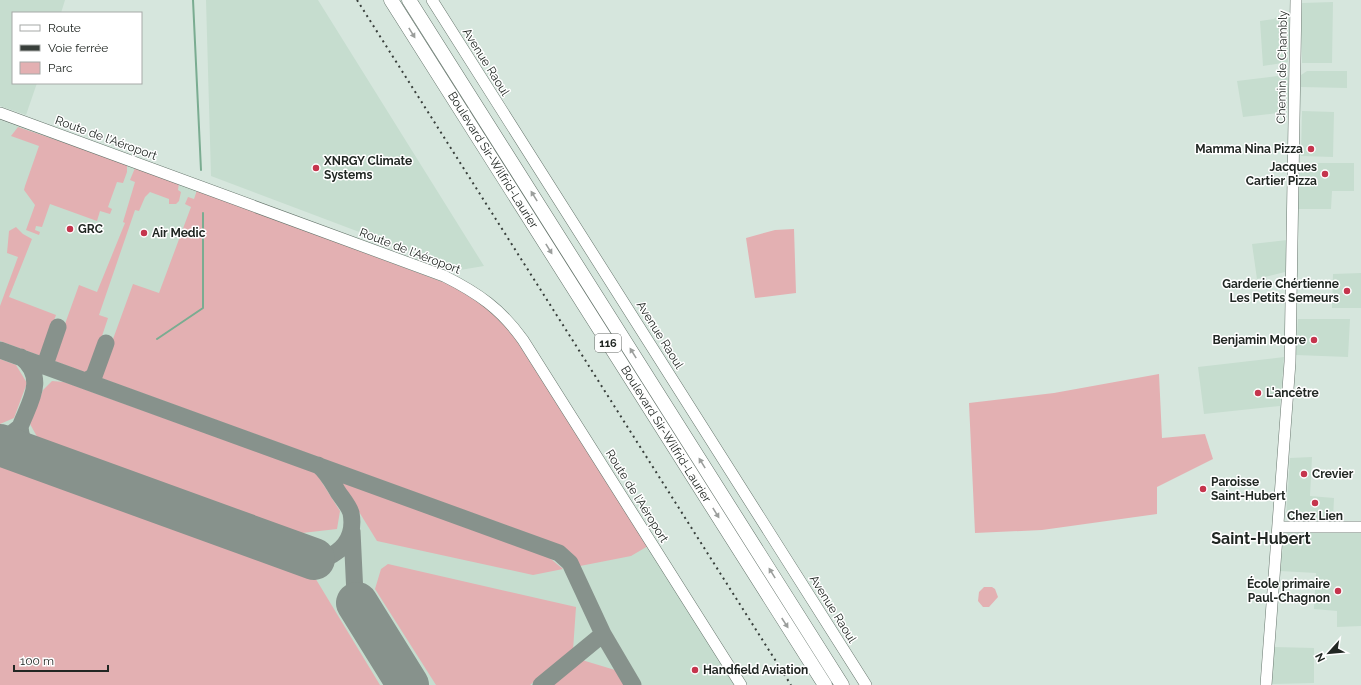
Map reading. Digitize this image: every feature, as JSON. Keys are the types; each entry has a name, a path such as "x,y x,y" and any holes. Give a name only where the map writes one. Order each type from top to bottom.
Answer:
{"highway":[{"name":"Boulevard Sir-Wilfrid-Laurier","path":"391,0 825,685"},
{"name":"Boulevard Sir-Wilfrid-Laurier","path":"409,0 842,685"}],"street":[{"name":"Avenue Raoul","path":"432,0 866,685"},
{"name":"Chemin de Chambly","path":"1266,685 1290,362 1296,0"},
{"name":"Route de l'Aéroport","path":"0,113 444,276 466,287 487,301 501,312 523,340 741,685"},
{"path":"1278,528 1361,527"}],"shaded area":[{"path":"0,0 65,0 61,12 12,12 12,84 37,84 26,115 0,106"},
{"path":"206,0 318,0 484,266 460,270 211,176"},
{"path":"1333,2 1332,63 1302,63 1302,3"},
{"path":"1277,16 1289,17 1288,62 1263,66 1260,21 1274,19"},
{"path":"1307,71 1347,71 1347,88 1301,87 1301,75"},
{"path":"1285,75 1288,78 1287,112 1243,117 1237,81"},
{"path":"1302,111 1334,112 1333,157 1301,156"},
{"path":"0,120 197,190 515,338 737,685 0,685"},
{"path":"1300,163 1354,163 1354,191 1332,191 1331,209 1298,209"},
{"path":"1287,240 1285,272 1257,279 1252,244"},
{"name":"Garderie Chértienne Les Petits Semeurs","path":"1361,273 1361,308 1332,308 1333,274"},
{"path":"1298,319 1350,319 1348,357 1296,355"},
{"path":"1284,357 1280,406 1204,414 1198,367"},
{"path":"1312,457 1310,496 1334,498 1333,519 1286,519 1290,458"},
{"name":"École primaire Paul-Chagnon","path":"1361,532 1361,626 1337,627 1337,611 1314,609 1316,573 1280,571 1284,537 1287,533"},
{"path":"1274,647 1314,648 1314,683 1272,684"}],"green space":[{"path":"18,127 127,164 127,172 123,183 117,182 108,207 112,209 110,214 100,211 97,221 50,204 42,227 36,226 35,230 40,232 39,235 26,230 35,205 24,190 39,146 11,136"},
{"path":"135,168 179,183 178,190 181,192 179,201 176,204 169,204 169,199 150,192 145,197 139,211 135,210 99,315 108,318 92,366 87,373 52,360 79,285 97,292 125,223 123,222 135,182 130,180"},
{"path":"197,190 448,284 476,299 493,312 515,338 648,546 631,556 580,566 571,553 560,545 101,378 101,372 133,284 159,293 191,207 185,204 188,197 194,199"},
{"path":"16,227 23,234 32,239 9,297 56,315 41,356 0,341 0,306 18,257 7,253 9,231"},
{"path":"794,229 796,293 755,298 746,238 775,230"},
{"path":"0,359 16,365 27,383 14,418 0,424"},
{"path":"1159,374 1162,438 1205,434 1213,459 1157,487 1157,514 1042,530 975,533 969,403 1054,393"},
{"path":"52,381 64,382 316,473 340,511 337,529 293,534 40,442 30,424 43,390"},
{"path":"0,463 314,576 380,685 0,685"},
{"path":"340,481 546,555 563,569 533,575 377,541"},
{"path":"388,564 576,607 573,650 530,685 436,685 375,589 381,569"},
{"path":"984,587 992,587 995,589 998,597 989,607 983,607 978,601 979,592"},
{"path":"582,660 615,670 625,685 551,685"}],"waterway":[{"path":"193,0 201,170"},
{"path":"157,339 203,308 203,213"}],"taxiway":[{"path":"47,359 58,327"},
{"path":"86,381 94,376 106,343"},
{"path":"0,350 559,553 570,563 603,634 633,685"},
{"path":"20,427 32,399 35,382 29,365 21,357"},
{"path":"0,439 6,438 20,427 22,438 26,446 41,460"},
{"path":"318,465 327,474 347,505 351,513 352,521 350,534 343,546 333,555 326,558"},
{"path":"352,531 355,595 357,603"},
{"path":"541,685 603,634"}],"runway":[{"path":"0,445 314,559"},
{"path":"357,603 408,685"}],"railway":[{"path":"357,0 791,685"}],"place":[{"name":"Mamma Nina Pizza","path":"1311,149"},
{"name":"XNRGY Climate Systems","path":"316,168"},
{"name":"Jacques Cartier Pizza","path":"1325,174"},
{"name":"GRC","path":"70,229"},
{"name":"Air Medic","path":"144,233"},
{"name":"Garderie Chértienne Les Petits Semeurs","path":"1347,291"},
{"name":"Benjamin Moore","path":"1314,340"},
{"name":"L'ancêtre","path":"1258,393"},
{"name":"Crevier","path":"1304,474"},
{"name":"Paroisse Saint-Hubert","path":"1203,489"},
{"name":"Chez Lien","path":"1315,503"},
{"name":"École primaire Paul-Chagnon","path":"1338,591"},
{"name":"Handfield Aviation","path":"695,670"}],"district":[{"name":"Saint-Hubert","path":"1261,538"}]}
